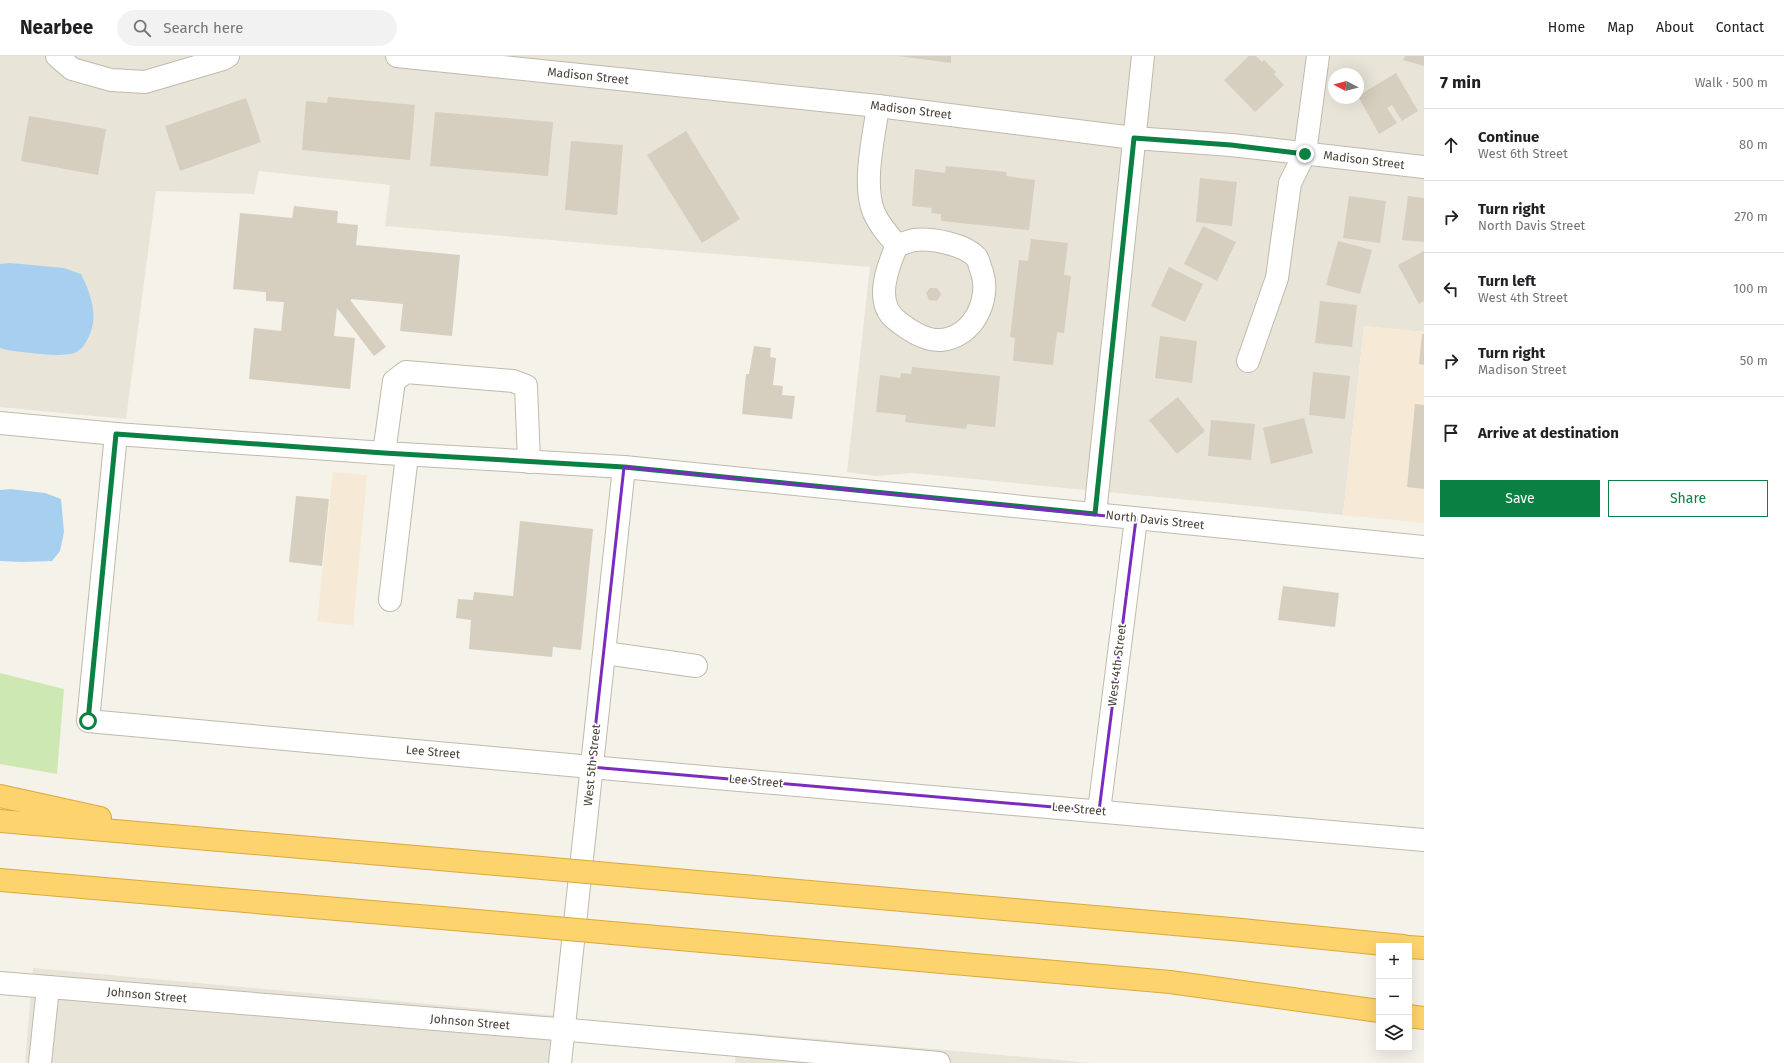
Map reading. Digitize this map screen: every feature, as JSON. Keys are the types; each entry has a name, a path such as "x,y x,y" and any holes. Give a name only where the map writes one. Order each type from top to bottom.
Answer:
{"highway":[{"path":"0,796 187,838"},
{"path":"0,821 1242,930 1376,943"},
{"path":"0,880 1170,982 1376,1011"},
{"path":"1412,947 1424,948"},
{"path":"1412,1016 1424,1018"}],"street":[{"path":"57,56 72,69 111,80 145,82 223,60 228,56"},
{"name":"Madison Street","path":"397,56 878,106 1134,138 1231,145 1424,167"},
{"path":"1095,514 1143,56"},
{"path":"1248,361 1277,278 1290,183 1305,154 1318,56"},
{"path":"878,106 869,192 874,212 884,231 897,245"},
{"path":"915,240 936,240 960,246 977,258 985,280 984,298 980,312 970,327 955,336 940,340 908,330 893,317 884,300 890,263 897,245 915,240"},
{"path":"384,453 394,381 406,372 513,381 526,386 529,462"},
{"name":"North Davis Street","path":"0,423 116,434 407,455 624,467 1424,547"},
{"name":"Lee Street","path":"116,434 88,721 1424,840"},
{"path":"390,600 407,455"},
{"name":"West 5th Street","path":"560,1063 624,467"},
{"name":"West 4th Street","path":"1099,811 1136,519"},
{"path":"605,653 696,666"},
{"name":"Johnson Street","path":"0,983 564,1029 939,1063"},
{"path":"40,1063 48,987"}],"highlighted area":[{"path":"624,467 1136,519 1099,811 591,767"}],"shaded area":[{"path":"0,56 1424,56 1424,332 1364,326 1343,515 912,473 876,476 847,472 870,267 385,226 390,185 259,171 254,194 156,191 126,419 0,407"},
{"path":"1364,326 1424,332 1424,523 1343,515"},
{"path":"333,472 367,475 353,626 317,621"},
{"path":"33,968 573,1017 568,1063 25,1063"},
{"path":"738,1032 1092,1063 735,1063"}],"green space":[{"path":"0,673 64,689 57,774 0,764"}],"water":[{"path":"10,263 64,268 81,274 91,298 93,307 93,324 85,344 80,349 74,353 50,355 0,348 0,264"},
{"path":"10,489 45,493 61,499 64,532 60,551 52,561 0,561 0,490"}],"building":[{"path":"898,56 951,56 951,63"},
{"path":"1249,56 1256,56 1262,62 1264,60 1276,72 1274,74 1284,85 1255,112 1224,80"},
{"path":"1405,56 1424,56 1424,66 1403,60"},
{"path":"1396,73 1418,111 1402,121 1392,105 1387,108 1397,123 1379,134 1362,104 1364,104 1364,92"},
{"path":"328,97 415,105 410,160 302,150 306,101 327,103"},
{"path":"246,98 261,142 180,171 165,126"},
{"path":"435,112 553,122 548,176 430,166"},
{"path":"29,116 106,129 98,175 21,161"},
{"path":"686,131 740,219 702,243 647,155"},
{"path":"571,141 623,145 617,215 565,210"},
{"path":"946,166 1007,172 1006,176 1035,180 1029,230 941,221 941,214 931,213 932,208 912,206 915,169 945,173"},
{"path":"1200,178 1237,182 1232,226 1196,222"},
{"path":"1349,196 1386,201 1380,243 1343,238"},
{"path":"1408,196 1424,198 1424,242 1402,240"},
{"path":"294,206 338,211 337,223 358,225 356,245 460,255 452,336 400,331 403,304 351,299 386,347 374,356 337,308 334,336 355,338 350,389 249,379 254,328 281,331 284,302 266,301 266,292 233,289 240,213 292,218"},
{"path":"1203,226 1236,242 1217,281 1184,264"},
{"path":"1031,239 1068,243 1064,275 1071,276 1064,333 1057,332 1053,365 1013,361 1015,338 1010,337 1019,260 1028,261"},
{"path":"1338,241 1372,250 1360,294 1326,285"},
{"path":"1424,251 1424,301 1419,304 1398,265"},
{"path":"1169,267 1203,284 1185,322 1151,306"},
{"path":"930,288 937,288 941,294 937,301 929,300 926,293"},
{"path":"1320,301 1357,305 1352,347 1315,343"},
{"path":"1422,334 1424,334 1424,365 1419,364"},
{"path":"1160,336 1197,341 1192,383 1155,378"},
{"path":"754,346 771,348 770,357 776,358 773,385 783,386 782,395 795,396 792,419 742,414 746,374 749,374"},
{"path":"912,367 1000,376 995,427 967,424 966,429 905,422 906,415 876,412 880,375 900,378 901,373 911,374"},
{"path":"1313,372 1350,376 1345,419 1309,415"},
{"path":"1178,397 1205,431 1177,454 1149,420"},
{"path":"1415,404 1424,405 1424,489 1407,487"},
{"path":"1304,418 1313,453 1271,464 1263,428"},
{"path":"1211,420 1255,424 1251,460 1208,456"},
{"path":"296,496 329,499 322,566 289,562"},
{"path":"520,521 593,529 581,650 553,647 552,657 469,649 471,620 456,618 458,599 473,600 474,592 513,596"},
{"path":"1283,586 1339,593 1335,627 1278,620"}],"route":[{"path":"88,721 116,434 384,453 624,467 1095,514 1134,138 1231,145 1305,154"}]}
